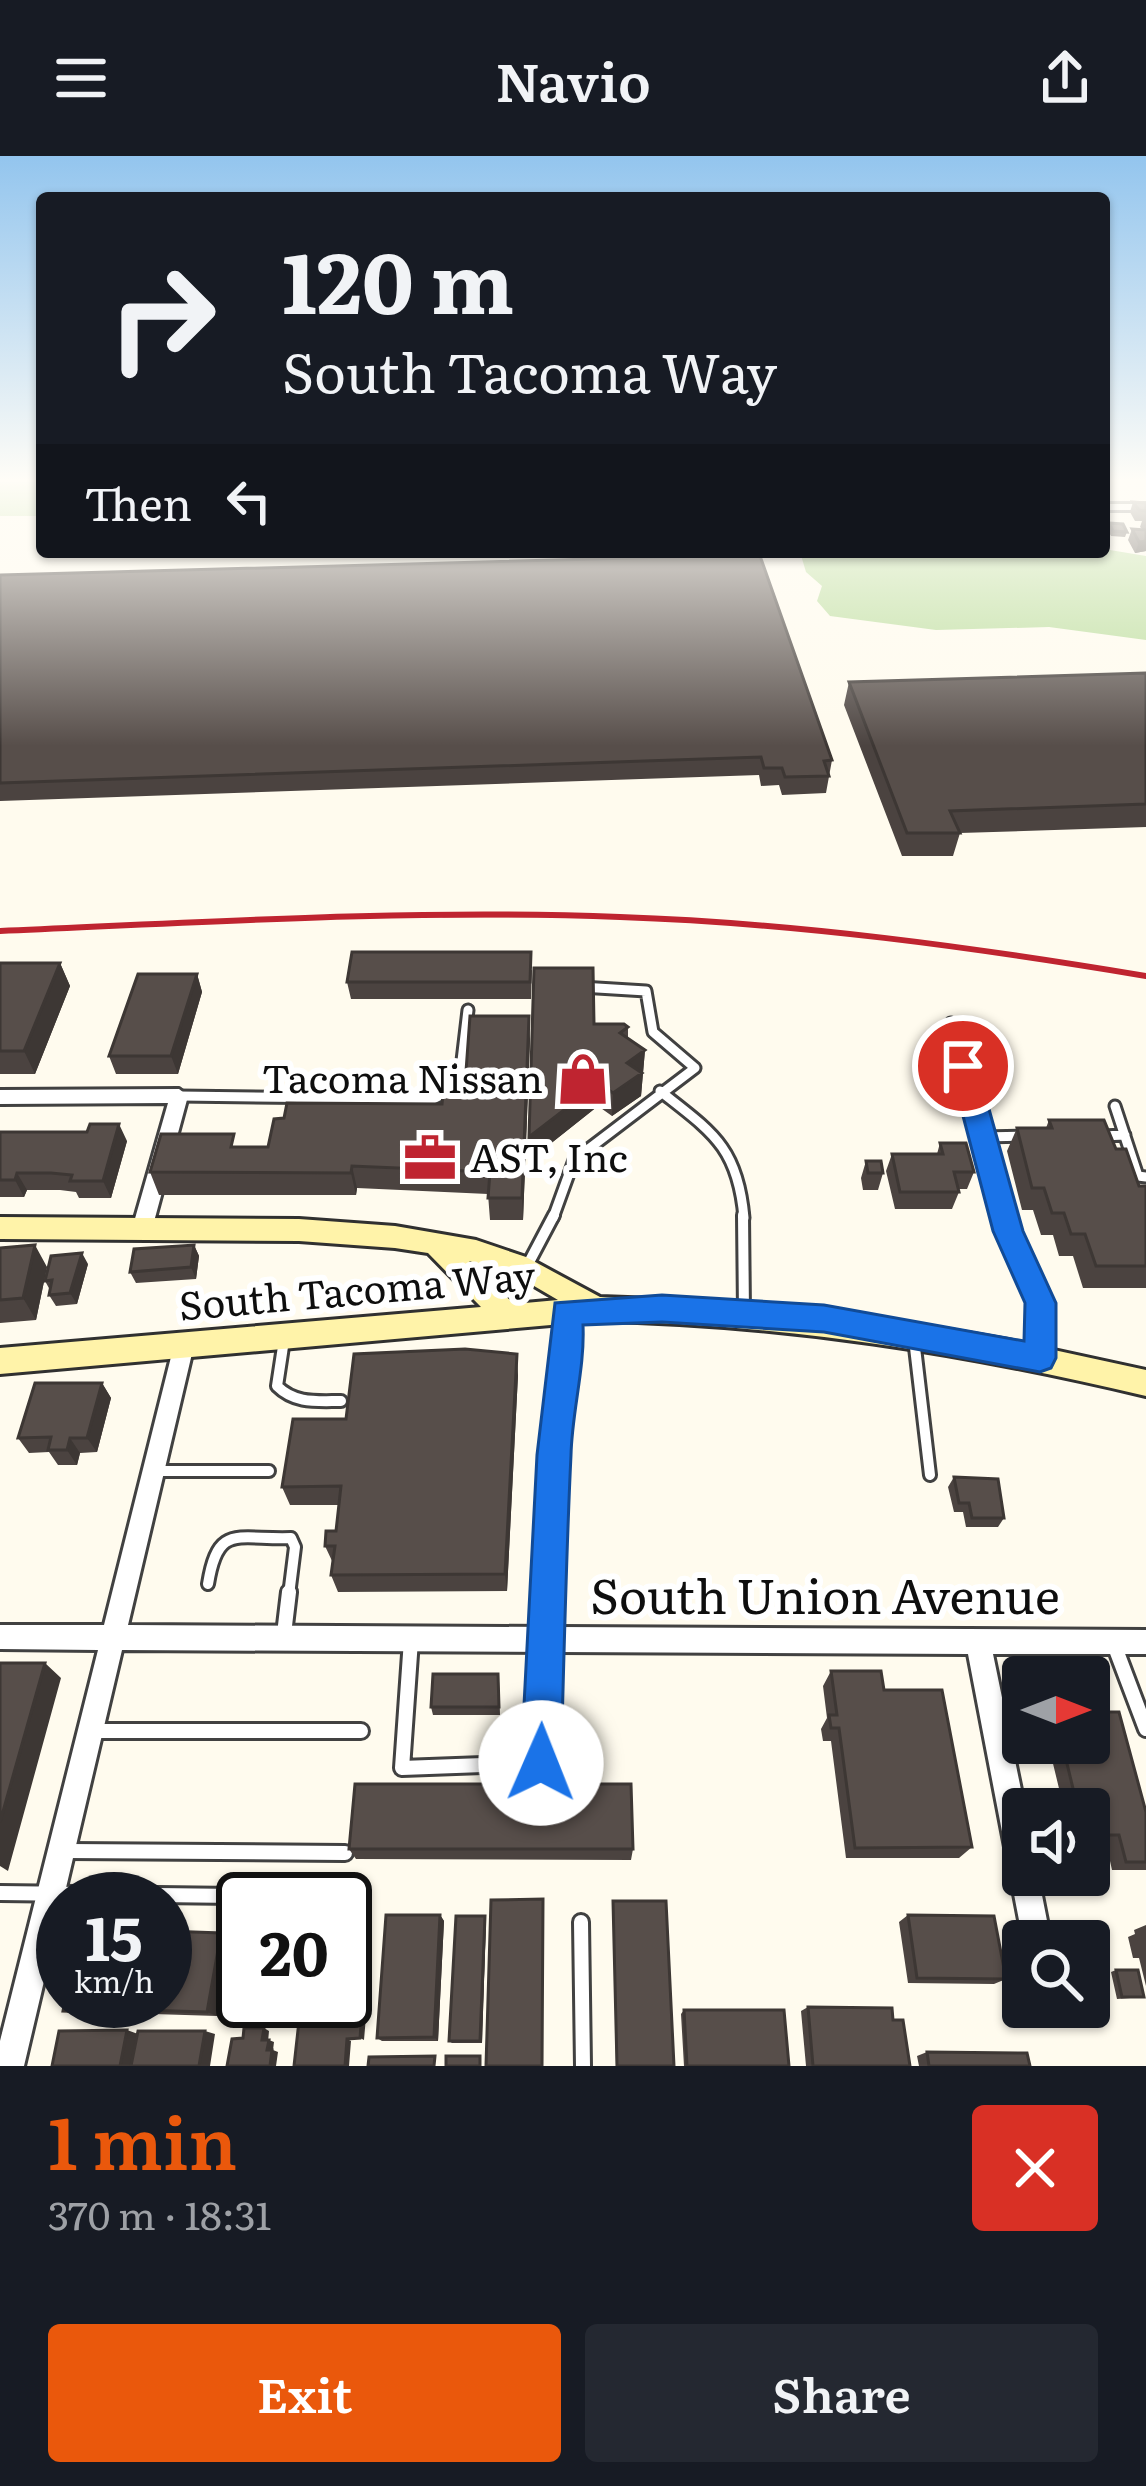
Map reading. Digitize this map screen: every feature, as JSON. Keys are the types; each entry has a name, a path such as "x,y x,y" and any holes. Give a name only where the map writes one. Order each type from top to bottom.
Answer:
{"main road":[{"path":"0,1228 346,1232 476,1251 526,1268 596,1309"},
{"path":"438,1248 508,1316"},
{"name":"South Tacoma Way","path":"0,1360 596,1309 824,1318 1146,1383"}],"street":[{"path":"0,1097 179,1096 142,1228"},
{"path":"57,1872 184,1345"},
{"name":"South Union Avenue","path":"0,1637 1146,1642"},
{"path":"978,1641 1007,1788"},
{"path":"9,2066 36,1955"}],"lane":[{"path":"526,1268 551,1223 574,1160 695,1068 653,1031 646,991 558,985"},
{"path":"179,1096 433,1099 459,1086 468,1010"},
{"path":"951,1023 1008,1231 1041,1303 1040,1358"},
{"path":"660,1091 725,1145 736,1161 745,1250 744,1312"},
{"path":"1115,1106 1138,1176 1146,1177"},
{"path":"1078,1136 1125,1135"},
{"path":"983,1137 1030,1136"},
{"path":"410,1640 402,1768 541,1763 556,1415 568,1349 566,1312"},
{"path":"285,1334 278,1386 283,1394 291,1399 341,1401"},
{"path":"914,1334 930,1475"},
{"path":"154,1471 269,1471"},
{"path":"208,1584 214,1548 223,1540 291,1538 295,1547 283,1640"},
{"path":"1113,1642 1146,1729"},
{"path":"91,1731 361,1731"},
{"path":"62,1852 345,1853"},
{"path":"0,1893 36,1893"},
{"path":"581,1922 583,2066"}],"green space":[{"path":"805,568 1146,568 1146,640 1049,627 936,630 830,616 817,601 822,586"}],"building":[{"path":"254,568 764,568 832,760 824,761 829,776 785,777 782,768 764,768 761,757 0,783 0,575"},
{"path":"1146,673 1146,804 950,811 960,833 907,833 849,682"},
{"path":"352,952 531,952 530,982 347,982"},
{"path":"0,963 60,963 24,1051 0,1051"},
{"name":"Tacoma Nissan","path":"534,968 593,968 594,1024 624,1024 628,1027 620,1033 645,1050 627,1063 642,1073 613,1093 599,1083 529,1137"},
{"path":"138,974 197,974 171,1056 109,1056"},
{"path":"470,1016 529,1016 522,1198 488,1198 490,1172 352,1166 351,1173 150,1172 161,1134 234,1134 231,1147 268,1147 274,1119 284,1118 287,1103 442,1104 444,1085 465,1085"},
{"path":"1049,1120 1104,1120 1116,1149 1126,1149 1139,1186 1146,1186 1146,1266 1096,1266 1085,1234 1071,1234 1064,1213 1052,1213 1044,1188 1032,1188 1017,1128 1052,1128"},
{"path":"90,1124 119,1124 103,1181 70,1181 72,1175 51,1173 17,1173 15,1180 0,1180 0,1132 87,1132"},
{"path":"940,1143 966,1143 974,1172 954,1172 959,1192 900,1192 892,1154 943,1154"},
{"path":"866,1161 881,1161 883,1173 868,1173"},
{"path":"35,1245 23,1298 0,1300 0,1248"},
{"path":"194,1245 191,1267 130,1272 134,1249"},
{"path":"82,1253 70,1293 49,1295 52,1280 45,1281 51,1256"},
{"path":"465,1349 517,1354 505,1574 331,1575 335,1546 325,1546 326,1531 336,1531 341,1486 282,1487 293,1419 346,1419 354,1354"},
{"path":"35,1383 102,1383 87,1438 70,1438 67,1450 48,1450 51,1437 18,1438"},
{"path":"954,1477 998,1479 1004,1518 972,1518 969,1503 959,1503"},
{"path":"0,1663 45,1663 0,1822"},
{"path":"831,1671 881,1671 884,1690 942,1690 972,1847 855,1848 839,1728 831,1728 829,1715 837,1715"},
{"path":"433,1674 498,1674 499,1707 431,1707"},
{"path":"1110,1712 1119,1712 1146,1812 1146,1862 1126,1862 1119,1835 1110,1835 1110,1788 1073,1788 1067,1764 1110,1764"},
{"path":"355,1784 631,1784 633,1849 349,1849"},
{"path":"543,1899 542,2066 486,2066 491,1900"},
{"path":"613,1901 666,1901 674,2066 617,2066"},
{"path":"386,1915 440,1915 434,2037 377,2038"},
{"path":"908,1915 994,1916 1002,1979 917,1978"},
{"path":"456,1916 485,1916 480,2041 449,2041"},
{"path":"192,1932 216,1933 207,2012 192,2012"},
{"path":"1116,1970 1138,1970 1144,1997 1122,1997"},
{"path":"808,2007 892,2008 893,2020 903,2020 910,2066 813,2066"},
{"path":"684,2010 784,2010 789,2066 687,2066"},
{"path":"244,2028 264,2028 262,2040 269,2040 267,2050 272,2050 270,2066 227,2066 232,2039 243,2038"},
{"path":"298,2028 361,2028 360,2038 347,2039 345,2066 294,2066"},
{"path":"127,2030 120,2066 52,2066 59,2031"},
{"path":"138,2031 205,2031 199,2066 131,2066"},
{"path":"927,2052 1027,2053 1030,2066 929,2066"},
{"path":"435,2056 434,2066 368,2066 369,2057"},
{"path":"446,2056 480,2056 480,2066 446,2066"}],"railway":[{"path":"443,915 543,915"},
{"path":"0,931 543,915"},
{"path":"543,915 550,915"},
{"path":"543,915 752,925 884,938 1146,976"}],"place":[{"name":"Tacoma Nissan","path":"583,1079"},
{"name":"AST, Inc","path":"430,1158"}],"route":[{"path":"541,1763 557,1395 568,1349 566,1312 706,1310 824,1318 1040,1358 1041,1303 1008,1231 963,1066"}]}
